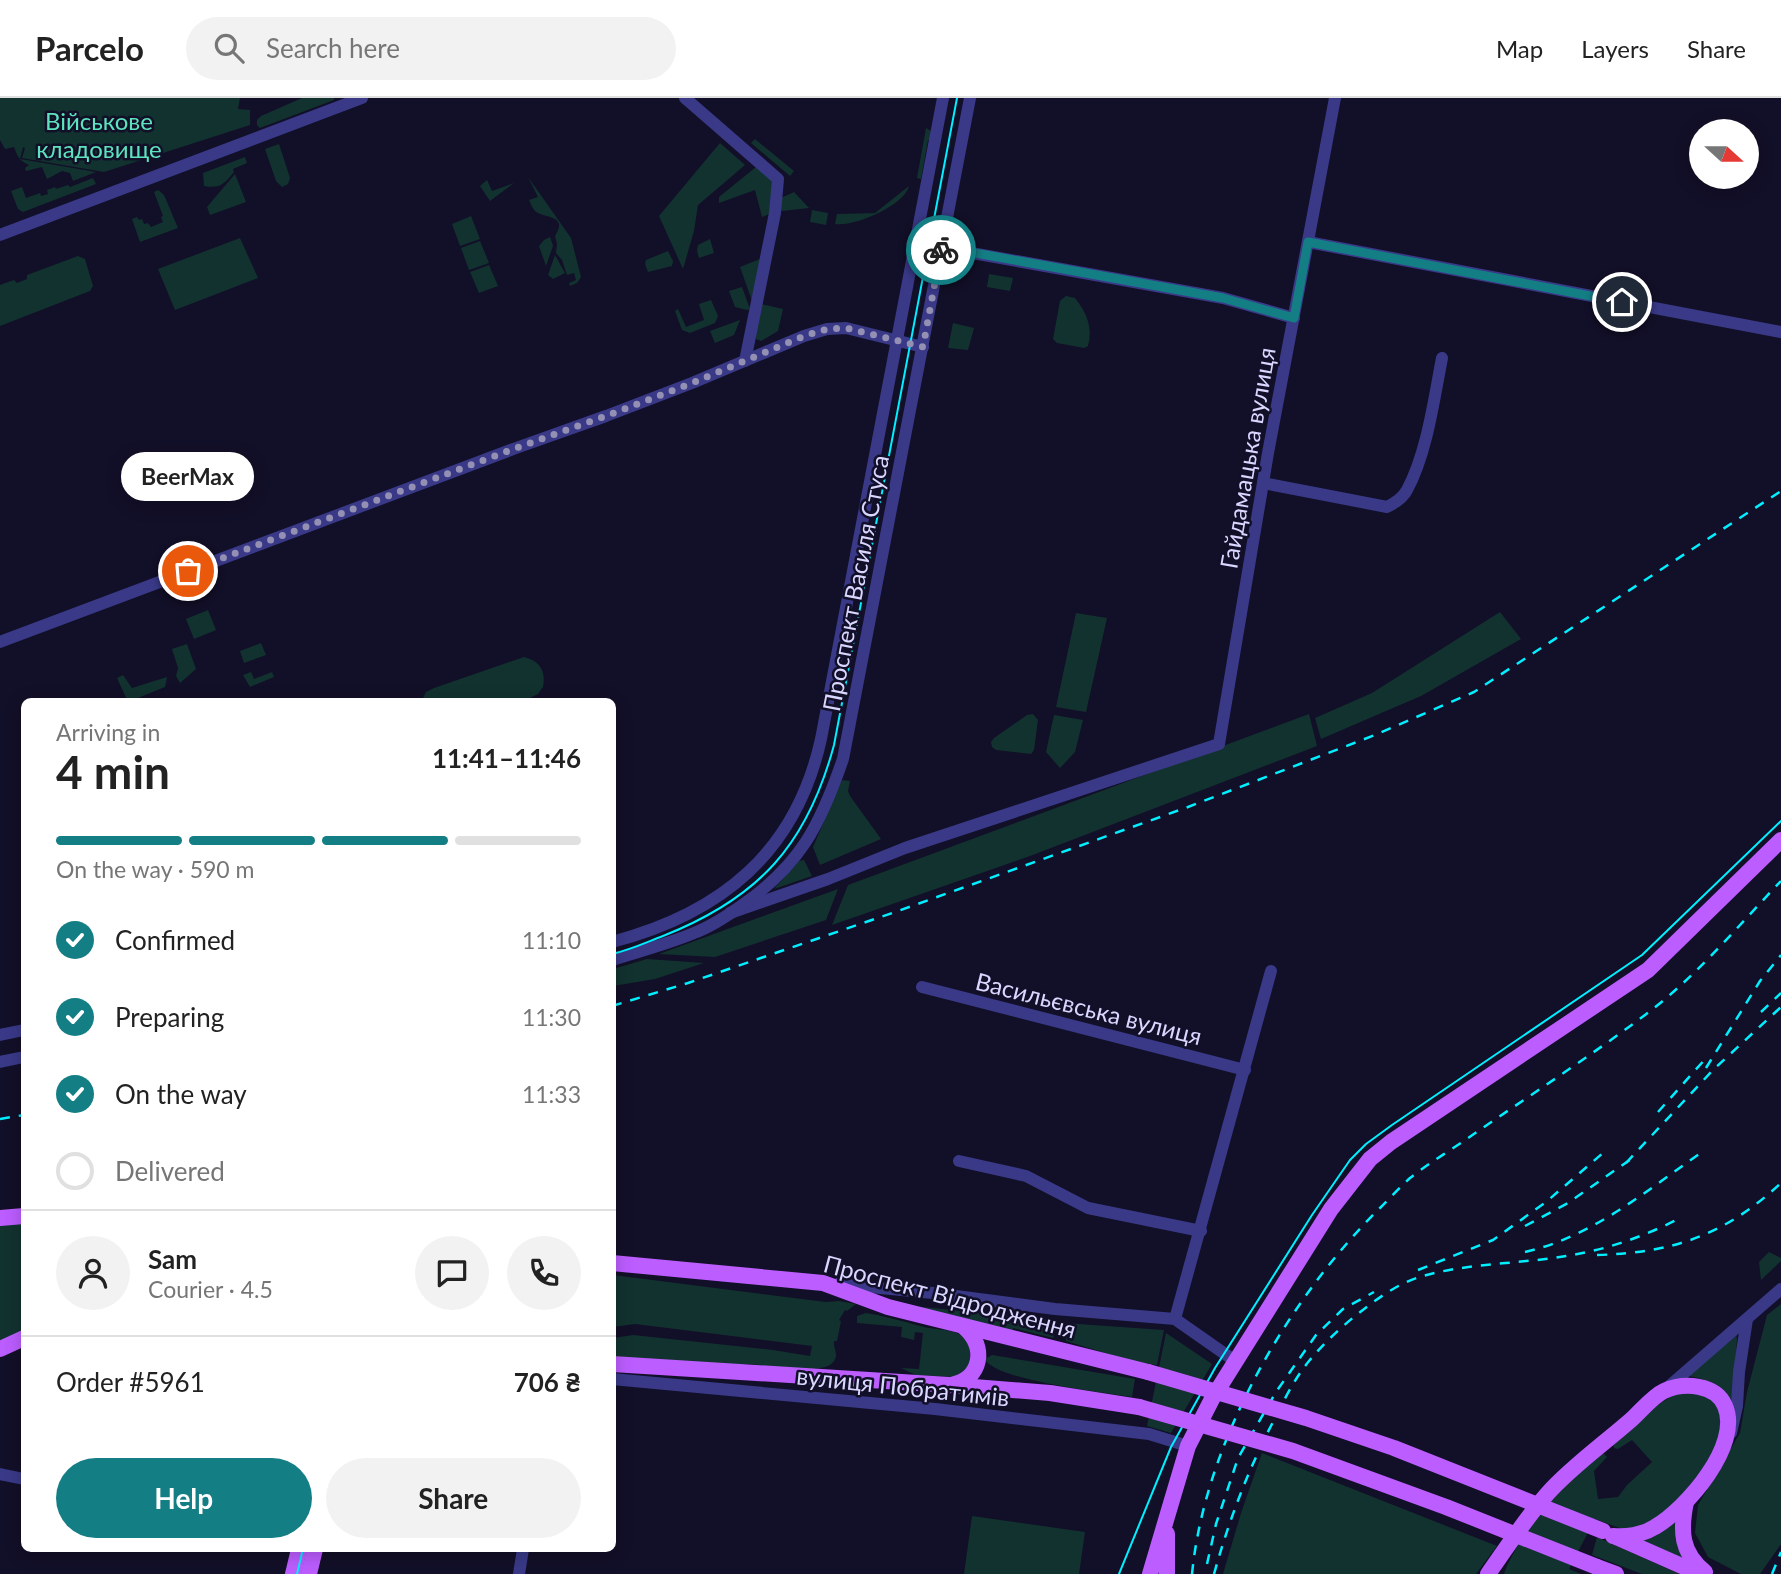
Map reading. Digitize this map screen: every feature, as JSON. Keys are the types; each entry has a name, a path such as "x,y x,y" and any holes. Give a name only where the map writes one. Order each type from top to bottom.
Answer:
{"main road":[{"path":"1150,1574 1168,1521 1188,1446 1235,1361 1331,1209 1370,1159 1391,1142 1648,970 1781,840"},
{"path":"0,1218 21,1216"},
{"name":"Проспект Відродження","path":"616,1262 823,1283 888,1307 1147,1372 1306,1418 1394,1448 1608,1533 1700,1574"},
{"path":"949,1385 968,1378 979,1362 977,1342 964,1327"},
{"path":"0,1349 21,1339"},
{"path":"616,1364 1050,1393 1139,1407 1293,1451 1446,1507 1600,1570 1616,1574"},
{"path":"1488,1574 1549,1492 1664,1391 1689,1385 1700,1386 1716,1394 1725,1404 1729,1419 1728,1433 1721,1452 1686,1502 1652,1529 1638,1534 1608,1533"},
{"path":"1686,1502 1681,1524 1682,1540 1688,1555 1708,1574"},
{"path":"1167,1574 1168,1521"},
{"path":"293,1574 298,1552"},
{"path":"309,1574 314,1552"}],"street":[{"path":"0,235 362,98"},
{"path":"685,98 778,179 775,213 745,361"},
{"name":"Проспект Василя Стуса","path":"616,941 678,919 722,894 769,851 787,828 803,799 815,767 821,739 943,98"},
{"name":"Проспект Василя Стуса","path":"616,959 696,932 763,890 798,855 814,832 834,785 842,759 970,98"},
{"name":"Гайдамацька вулиця","path":"730,913 835,877 905,848 1219,744 1263,483 1335,98"},
{"path":"1308,242 1781,332"},
{"path":"916,243 1223,298 1294,318"},
{"path":"0,642 606,416 804,336 827,329 860,331 923,347"},
{"path":"1263,483 1387,507 1396,502 1407,491 1420,457 1442,358"},
{"path":"1175,1319 1271,971"},
{"name":"Васильєвська вулиця","path":"922,987 1245,1070"},
{"path":"0,1035 21,1031"},
{"path":"0,1062 21,1058"},
{"path":"959,1160 1027,1176 1088,1208 1201,1231"},
{"path":"823,1283 933,1293 1055,1310 1175,1319 1235,1361"},
{"path":"1664,1391 1781,1289"},
{"path":"1721,1452 1734,1425 1747,1319"},
{"name":"вулиця Побратимів","path":"616,1378 935,1409 1149,1434 1188,1446"},
{"path":"0,1474 21,1478"},
{"path":"519,1574 523,1552"}],"green space":[{"name":"Військове кладовище","path":"0,98 240,98 238,109 250,110 250,125 104,172 22,158 23,147 20,159 14,147 5,149 0,140"},
{"path":"302,98 334,100 260,128 257,125 261,116"},
{"path":"926,128 931,131 931,140 928,140 921,179 917,178"},
{"path":"755,139 794,171 790,176 751,143"},
{"path":"720,143 745,165 698,205 683,269 659,216"},
{"path":"279,144 290,178 288,184 282,187 276,181 265,149"},
{"path":"245,157 247,163 233,169 234,172 224,182 214,187 204,186 203,173"},
{"name":"Військове кладовище","path":"20,159 96,172 73,181 70,173 62,171 47,179 42,167 26,171 25,168 29,165"},
{"path":"756,167 774,182 772,213 762,217 755,190 719,203 719,197"},
{"path":"235,174 246,202 210,215 207,207"},
{"path":"528,177 571,238 581,277 577,283 570,286 569,283 576,280 574,273 567,275 562,260 556,253 555,236 559,224 554,218 533,209 529,200 538,197"},
{"path":"93,178 96,184 23,212 18,209 11,191 22,187 26,198 40,193 41,196 48,194 47,190 55,187 70,187"},
{"path":"487,180 492,191 514,183 490,201 480,186"},
{"path":"909,186 898,201 877,214 854,222 835,224 837,214 875,213"},
{"path":"158,190 164,195 178,228 140,242 132,219 142,219 144,224 148,223 151,227 163,222 154,192"},
{"path":"794,192 809,208 782,211 778,207 781,198"},
{"path":"812,210 828,213 826,225 810,222"},
{"path":"471,216 480,239 460,246 452,224"},
{"path":"550,237 553,246 546,266 539,246"},
{"path":"240,238 258,278 175,310 158,269"},
{"path":"710,239 714,253 699,258 698,245"},
{"path":"480,241 489,263 469,270 461,248"},
{"path":"668,251 673,261 672,266 648,272 646,260"},
{"path":"555,255 565,273 553,279 548,275"},
{"path":"78,256 85,259 93,286 90,291 0,326 0,285 14,280 17,283 27,279 27,275"},
{"path":"760,259 752,301 740,267"},
{"path":"489,265 498,286 479,293 470,272"},
{"path":"989,274 1013,278 1010,291 987,287"},
{"path":"742,287 750,309 747,310 735,307 729,291"},
{"path":"1066,296 1075,298 1088,321 1090,333 1088,346 1084,348 1057,343 1053,339 1060,301"},
{"path":"711,300 718,316 715,323 690,333 682,330 675,311 678,309 686,327 704,320 699,304"},
{"path":"761,304 783,309 778,331 761,341 756,339 755,332"},
{"path":"740,320 734,335 715,343 710,331"},
{"path":"953,323 974,328 968,350 948,348"},
{"path":"208,610 216,630 194,639 186,619"},
{"path":"1500,612 1521,639 1421,696 1321,739 1315,718 1372,693"},
{"path":"1076,613 1107,618 1086,712 1056,707"},
{"path":"261,643 266,655 244,663 240,651"},
{"path":"187,644 196,669 180,683 176,676 178,668 172,649"},
{"path":"524,657 541,667 544,681 538,694 530,698 423,698 426,692"},
{"path":"251,672 254,679 272,672 274,677 250,687 243,675"},
{"path":"123,675 132,688 167,677 165,687 138,698 126,698 117,678"},
{"path":"1033,714 1038,720 1034,750 1031,754 996,750 992,747 994,738 1027,715"},
{"path":"1309,714 1317,746 1030,856 832,925 848,885"},
{"path":"1054,715 1083,720 1075,752 1060,768 1046,752"},
{"path":"842,780 850,781 850,796 881,839 820,865 813,847"},
{"path":"804,860 812,876 774,889 799,861"},
{"path":"838,889 826,920 715,957 659,954"},
{"path":"647,959 704,963 655,979 616,986 616,968"},
{"path":"21,1222 21,1332 0,1343 0,1223"},
{"path":"1769,1252 1781,1258 1781,1261 1761,1280 1759,1262"},
{"path":"616,1275 856,1304 845,1310 839,1320 837,1341 834,1341 834,1361 819,1368 794,1369 749,1364 727,1367 616,1358 616,1338 633,1335 810,1356 812,1346 635,1324 616,1327"},
{"path":"1781,1304 1781,1544 1760,1574 1741,1574 1708,1557 1695,1533 1698,1505 1740,1433 1747,1392 1767,1315"},
{"path":"912,1306 1053,1320 1054,1336 1053,1338 1013,1328 1012,1333"},
{"path":"866,1313 957,1333 968,1343 969,1366 955,1377 916,1375 901,1368 919,1369 923,1333 915,1332 914,1340 901,1337 902,1327 857,1323 857,1316"},
{"path":"1064,1323 1164,1330 1157,1365 1131,1361 1066,1341"},
{"path":"1166,1333 1212,1364 1171,1433 1147,1426"},
{"path":"1736,1336 1732,1411 1710,1383 1688,1376"},
{"path":"992,1355 1135,1379 1132,1397 1052,1384 1008,1373 985,1359"},
{"path":"1678,1392 1705,1393 1719,1407 1724,1422 1711,1458 1673,1507 1652,1524 1625,1530 1595,1519 1569,1569 1581,1574 1504,1574 1510,1559 1532,1525 1560,1491 1603,1453 1607,1457 1594,1471 1598,1499 1618,1497 1652,1462 1632,1440 1618,1449 1614,1448 1613,1443 1656,1406"},
{"path":"1262,1453 1497,1546 1476,1574 1223,1574"},
{"path":"1680,1512 1689,1561 1637,1538"},
{"path":"972,1516 1085,1532 1079,1574 964,1574"},
{"path":"1597,1537 1679,1574 1642,1574 1592,1555"}],"tram line":[{"path":"616,953 697,921 752,885 774,864 793,839 823,780 834,745 957,98"},
{"path":"1119,1574 1171,1447 1215,1368 1350,1160 1392,1125 1642,955 1781,821"},
{"path":"297,1574 302,1552"}],"railway":[{"path":"616,1005 898,911 1188,807 1375,735 1474,692 1781,491"},
{"path":"1192,1574 1200,1524 1214,1474 1233,1424 1283,1329 1313,1285 1346,1245 1410,1178 1664,1000 1716,951 1781,881"},
{"path":"1706,1068 1760,981 1781,955"},
{"path":"1761,1012 1781,993"},
{"path":"1626,1163 1713,1070 1781,1007"},
{"path":"1658,1112 1707,1057"},
{"path":"0,1119 21,1116"},
{"path":"1525,1252 1573,1236 1596,1224 1702,1152"},
{"path":"1418,1270 1493,1240 1546,1202 1603,1153"},
{"path":"1525,1226 1568,1203 1634,1157"},
{"path":"1597,1255 1650,1250 1696,1238 1739,1216 1781,1183"},
{"path":"1214,1574 1248,1476 1290,1389 1321,1348 1366,1307 1398,1286 1423,1276 1596,1250 1640,1236 1682,1217"},
{"path":"1207,1564 1216,1524 1238,1458 1276,1392 1316,1335 1343,1309 1374,1292"},
{"path":"1772,1574 1781,1552"}],"way so far":[{"path":"188,571 606,416 804,336 827,329 846,328 923,347 941,250"}],"place":[{"name":"BeerMax","path":"188,571"}],"route":[{"path":"941,250 942,247 1223,298 1294,318 1308,242 1622,302"}]}
